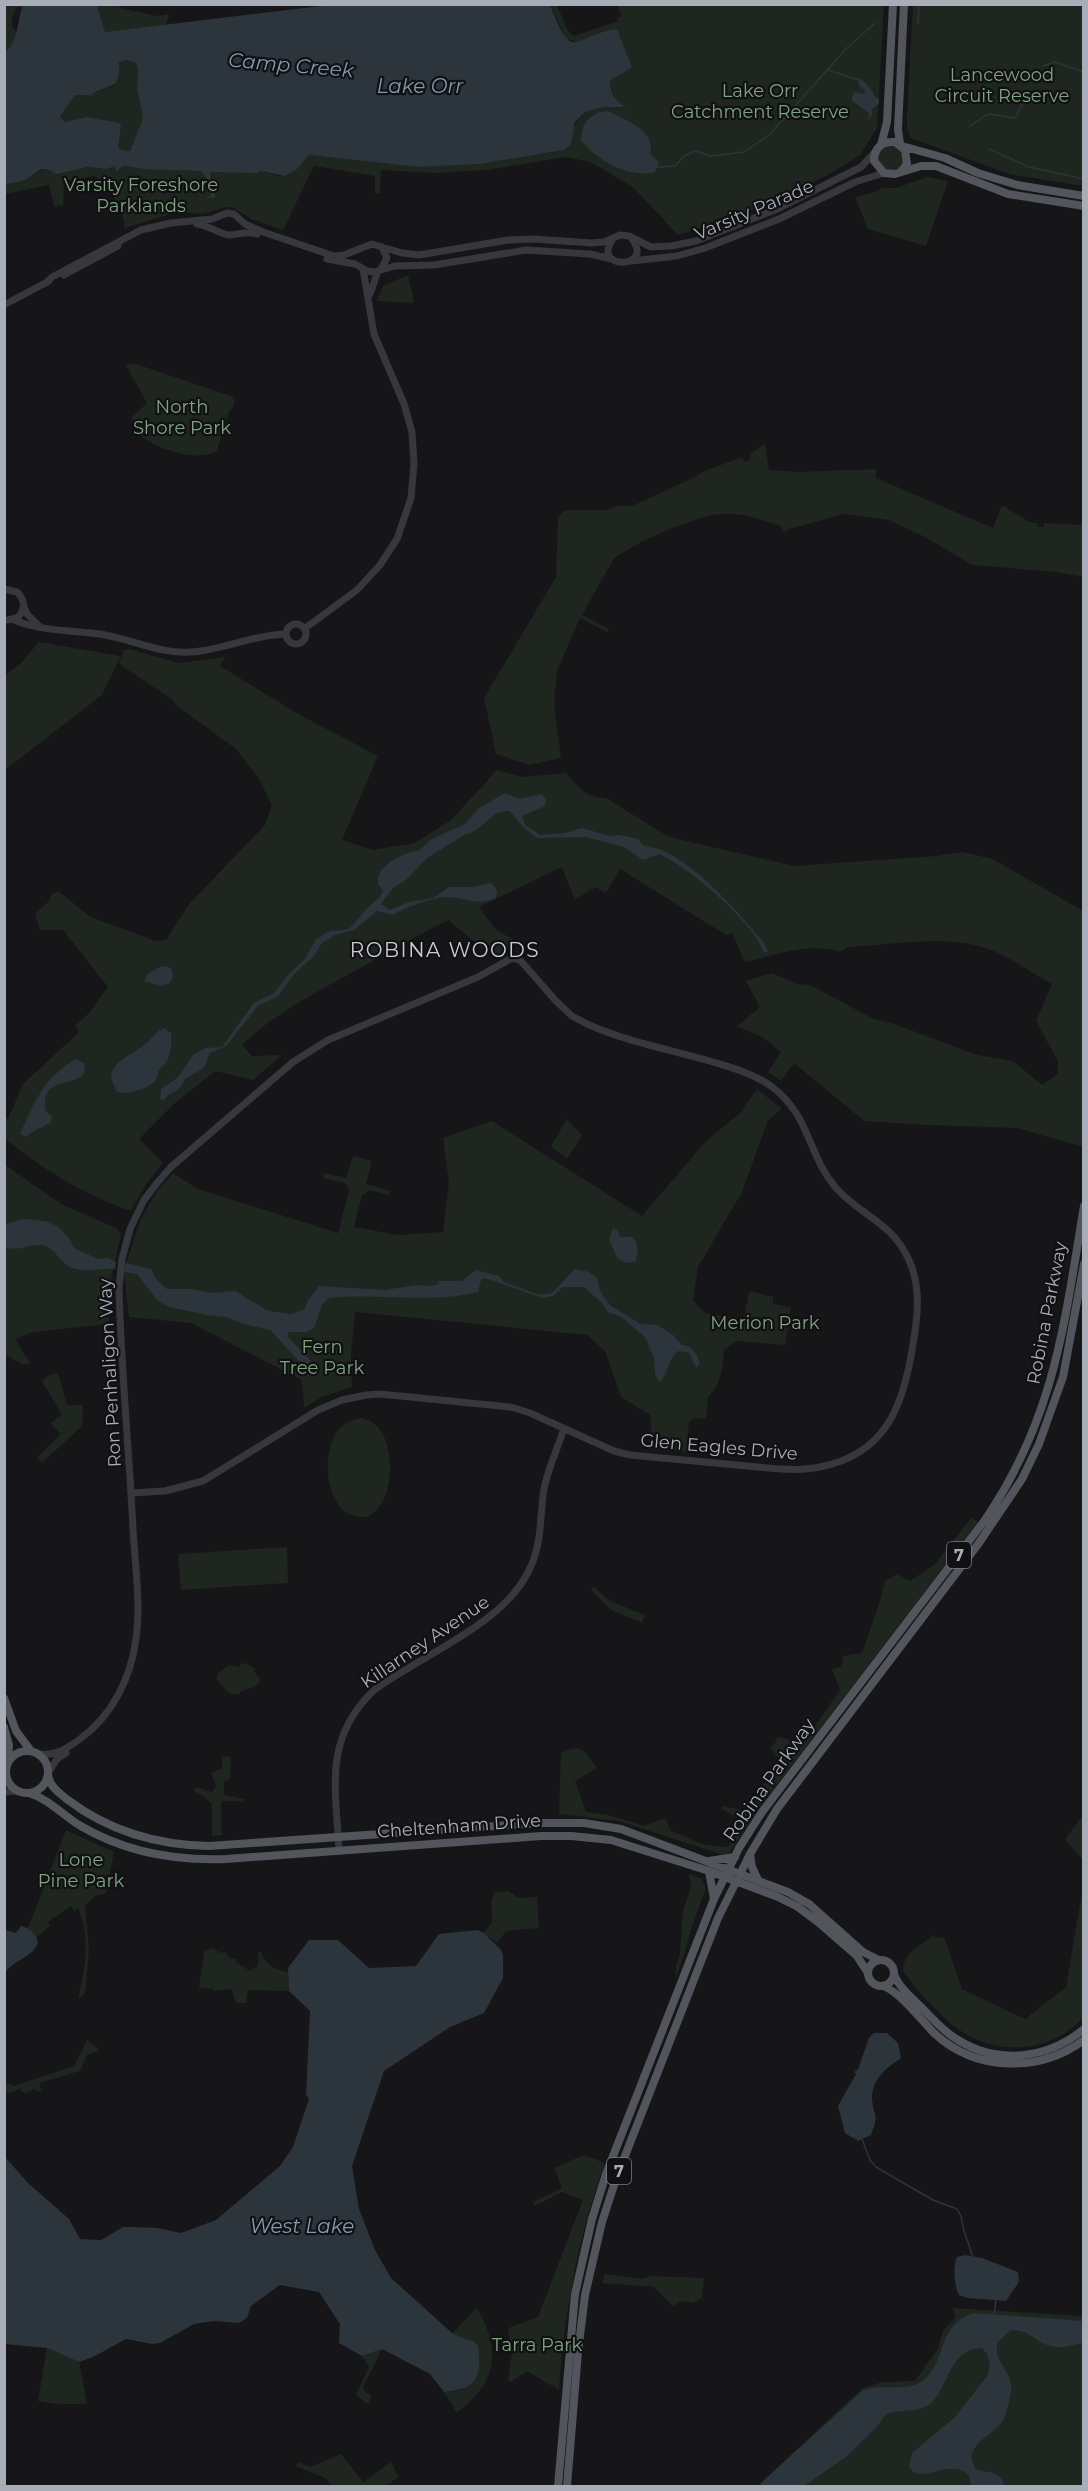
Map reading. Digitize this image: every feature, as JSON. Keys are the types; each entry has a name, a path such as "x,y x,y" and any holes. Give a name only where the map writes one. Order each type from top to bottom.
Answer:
{"main road":[{"path":"893,4 887,122 878,148 876,166 884,174 895,174 921,166 941,167 1008,194 1083,206"},
{"path":"901,172 908,159 901,145 898,129 904,4"},
{"path":"878,148 890,142 945,158 978,173 1017,185 1083,196"},
{"name":"Robina Parkway","path":"558,2487 572,2314 592,2219 606,2174 714,1899 735,1857 762,1812 985,1520 1011,1478 1037,1424 1056,1364 1083,1206"},
{"name":"Robina Parkway","path":"567,2487 583,2312 602,2222 616,2179 729,1894 777,1809 979,1543 1023,1479 1040,1444 1063,1377 1083,1264"},
{"path":"4,1698 18,1734 45,1761 48,1774 42,1787 29,1793 18,1791 10,1784 6,1770 9,1744 4,1727"},
{"path":"6,1770 18,1753 35,1753"},
{"name":"Cheltenham Drive","path":"48,1774 50,1783 57,1792 92,1816 120,1830 161,1842 208,1846 540,1823 584,1823 611,1826 708,1861 737,1877 802,1899 866,1954 879,1960"},
{"name":"Cheltenham Drive","path":"29,1793 42,1797 73,1821 102,1837 162,1856 210,1860 578,1836 621,1843 709,1871 727,1873"},
{"path":"729,1894 756,1884 750,1854"},
{"path":"708,1861 735,1857"},
{"path":"709,1871 714,1899"},
{"name":"Cheltenham Drive","path":"756,1884 806,1912 857,1956 868,1973"},
{"path":"1083,2029 1063,2043 1039,2052 1010,2056 983,2052 958,2040 943,2029 898,1984 890,1964 879,1960 871,1965 868,1973 873,1983 894,1992 940,2038 962,2053 985,2061 1007,2064 1035,2062 1055,2057 1083,2040"},
{"path":"884,1986 891,1981 894,1974"}],"street":[{"name":"Varsity Parade","path":"632,239 656,247 696,241 777,209 834,181 861,167 878,148"},
{"name":"Varsity Parade","path":"631,261 677,256 705,248 779,219 855,182 884,174"},
{"path":"4,305 149,231 190,224 208,226 227,235 252,232 326,259 349,262 370,272 401,265 434,265 526,250 590,254 622,263 631,261 637,250 632,239 620,235 613,239 592,243 534,239 508,240 419,255 402,253 372,243 344,255 334,256 248,226 237,216 227,213 208,220 171,223 141,230 52,277 47,282"},
{"path":"220,216 217,222 220,231"},
{"path":"236,233 240,223 237,216"},
{"path":"612,259 608,249 613,239"},
{"path":"304,629 357,590 380,566 397,539 411,498 414,464 412,432 404,404 374,334 363,268 358,256 364,246"},
{"path":"369,300 387,258 382,247"},
{"path":"4,589 17,592 23,600 27,614 41,628"},
{"path":"14,620 21,614 24,606"},
{"path":"4,621 14,620 31,627 110,636 149,648 178,652 203,650 261,635 285,634"},
{"path":"300,624 304,629 305,638 297,644 288,640 285,634 288,627 300,624"},
{"name":"Ron Penhaligon Way","path":"48,1774 57,1759 79,1745 106,1713 126,1677 135,1647 138,1602 119,1276 125,1244 144,1200 171,1167 293,1062 328,1040 478,977 512,958 517,958"},
{"name":"Glen Eagles Drive","path":"131,1493 165,1491 202,1481 301,1419 330,1404 353,1397 380,1394 511,1407 530,1413 614,1451 630,1455 796,1470 836,1463 850,1457 871,1443 883,1430 897,1408 907,1381 917,1321 918,1293 909,1261 900,1244 881,1222 850,1201 835,1186 822,1168 798,1114 781,1094 764,1081 743,1072 587,1024 572,1016 556,1001 524,963 517,958"},
{"name":"Killarney Avenue","path":"339,1851 334,1769 340,1740 348,1722 373,1691 489,1617 519,1590 536,1555 545,1487 564,1428"},
{"name":"Ron Penhaligon Way","path":"35,1753 57,1753 87,1734"},
{"path":"4,1792 18,1791"}],"green space":[{"path":"5,5 23,5 22,8 17,7 12,17 12,27 18,33 10,48 5,50"},
{"path":"97,5 118,5 120,8 157,16 169,14 166,26 105,32"},
{"name":"Lake Orr Catchment Reserve","path":"550,5 557,5 568,31 574,36 618,21 617,18 622,16 617,5 884,5 877,128 860,155 828,175 741,215 678,235 634,188 591,162 566,157 487,170 435,173 381,170 380,193 375,193 375,176 314,166 283,230 251,219 234,208 227,207 203,214 178,212 124,228 122,214 115,199 94,176 64,181 63,205 54,206 49,185 5,194 5,184 27,179 46,168 52,172 87,167 107,169 113,166 132,165 202,172 212,187 209,196 211,198 214,194 211,172 218,170 258,173 260,171 280,176 289,174 309,155 418,167 481,164 564,150 578,121 588,111 605,107 625,107 614,95 611,80 632,68 584,40 577,42 566,39"},
{"name":"Lancewood Circuit Reserve","path":"913,5 1083,5 1083,186 1009,174 911,138 907,129 907,116"},
{"name":"Varsity Foreshore Parklands","path":"126,60 136,63 137,88 143,118 130,151 118,147 119,123 65,122 60,117 75,95 88,94 114,86 119,64"},
{"path":"891,146 900,150 904,159 900,168 891,172 882,168 878,159 882,150"},
{"path":"927,177 948,181 926,246 868,229 855,197 878,191 881,188 896,188"},
{"path":"408,275 414,301 411,303 377,301 383,286"},
{"name":"North Shore Park","path":"133,363 231,396 235,401 229,411 217,451 198,456 176,453 155,445 138,434 141,431 131,418 147,403 126,365"},
{"path":"765,444 769,470 799,472 876,469 876,478 993,528 1002,505 1029,522 1037,523 1037,527 1044,527 1044,523 1083,525 1083,577 1056,572 972,565 927,538 889,520 844,514 784,532 781,526 745,515 710,515 674,527 641,542 614,558 582,615 609,629 607,632 580,618 557,671 554,704 561,758 530,765 496,754 484,698 556,577 558,517 564,511 570,510 608,510 617,506 632,506 710,469 742,457 744,462 751,459 750,454"},
{"path":"39,642 121,656 102,695 5,770 5,675 21,663"},
{"path":"130,649 178,663 225,657 220,666 300,715 378,756 342,840 373,850 415,843 451,820 497,770 522,777 566,773 583,791 599,798 606,798 669,837 794,866 936,856 962,852 993,859 1083,911 1083,1147 1017,1128 864,1121 794,1063 781,1081 768,1072 781,1052 764,1038 737,1026 760,1007 746,981 772,973 797,984 810,985 874,1019 894,1024 977,1055 1013,1061 1042,1085 1058,1074 1058,1061 1036,1021 1052,984 1009,959 991,950 967,943 933,941 848,947 840,952 817,948 805,949 745,962 732,933 726,935 620,869 606,893 595,887 575,900 562,867 479,907 496,930 518,942 494,958 448,920 304,999 256,1032 242,1045 252,1056 282,1055 253,1080 215,1071 175,1103 139,1139 163,1163 144,1187 131,1210 107,1202 76,1187 34,1161 5,1139 5,1117 8,1119 23,1084 79,1032 75,1026 89,1013 108,987 63,930 40,930 35,914 49,901 51,895 58,891 91,917 156,941 166,940 190,903 265,825 272,805 259,779 236,749 176,705 173,700 119,664 124,650"},
{"path":"757,1089 782,1109 768,1120 742,1192 698,1267 693,1300 705,1313 744,1320 749,1291 773,1297 773,1304 791,1307 785,1345 736,1341 724,1350 719,1381 708,1397 706,1419 694,1418 689,1422 687,1444 692,1453 653,1449 650,1415 621,1397 605,1351 587,1335 355,1312 351,1355 352,1387 322,1397 304,1408 302,1380 191,1323 129,1317 124,1272 126,1263 141,1219 157,1191 173,1173 198,1189 338,1233 349,1190 345,1183 323,1178 324,1173 346,1178 353,1156 372,1161 366,1184 391,1191 389,1195 370,1190 362,1195 354,1227 398,1235 443,1232 449,1182 443,1138 492,1121 642,1216 708,1139 740,1113"},
{"path":"567,1119 582,1136 567,1159 551,1146"},
{"path":"4,1164 61,1204 118,1229 121,1235 109,1288 109,1324 33,1332 15,1339 30,1363 23,1365 5,1354"},
{"path":"58,1373 67,1405 83,1405 82,1426 42,1463 37,1458 61,1434 50,1423 62,1415 42,1381 49,1375"},
{"path":"362,1418 375,1425 384,1437 389,1453 390,1470 388,1488 382,1503 373,1513 362,1517 349,1514 339,1506 332,1494 328,1464 334,1437 341,1427"},
{"path":"972,1517 978,1522 759,1808 729,1854 720,1854 619,1821 559,1814 561,1753 579,1749 586,1753 597,1768 575,1781 586,1812 608,1815 644,1826 665,1818 671,1831 705,1845 728,1847 743,1820 721,1809 723,1806 745,1811 780,1760 770,1747 774,1745 778,1737 803,1743 840,1690 832,1669 840,1667 843,1662 842,1656 862,1653 885,1581 897,1574 910,1581 935,1564"},
{"path":"287,1547 288,1583 181,1590 178,1554"},
{"path":"594,1587 610,1601 645,1615 642,1623 611,1610 591,1590"},
{"path":"245,1663 256,1669 254,1671 260,1680 254,1687 240,1694 231,1694 216,1679 219,1672 229,1665 240,1667 240,1664"},
{"path":"222,1756 231,1757 230,1779 224,1782 224,1795 244,1799 243,1801 221,1801 222,1835 212,1836 212,1804 194,1791 195,1787 212,1792 216,1786 211,1773 222,1768"},
{"path":"1083,1815 1083,1860 1065,1839"},
{"name":"Lone Pine Park","path":"66,1830 114,1852 106,1894 96,1895 85,1906 89,1951 85,1994 78,1999 85,1965 86,1941 78,1908 75,1911 71,1906 48,1922 50,1926 37,1937 28,1928"},
{"path":"689,1874 702,1879 706,1889 676,1978 683,1911 691,1887"},
{"path":"1083,1886 1083,2018 1056,2038 1025,2047 992,2045 976,2039 946,2020 903,1971 906,1959 914,1950 934,1935 935,1938 944,1937 962,1989 1025,2019 1066,1987"},
{"path":"509,1891 518,1898 537,1897 539,1928 506,1931 497,1943 484,1933 492,1922 491,1901 495,1892"},
{"path":"212,1948 221,1953 225,1952 231,1959 236,1959 236,1962 250,1971 258,1966 258,1952 261,1952 272,1966 288,1972 289,1991 248,1990 246,2003 238,2003 234,1999 232,1989 215,1991 199,1988 204,1951"},
{"path":"87,2040 100,2050 87,2055 80,2071 39,2083 42,2093 34,2089 25,2094 20,2089 5,2094 5,2082 14,2086 74,2066"},
{"name":"Tarra Park","path":"584,2155 605,2163 587,2219 574,2275 564,2332 559,2390 527,2371 511,2382 508,2380 512,2353 508,2328 538,2317 583,2200 562,2192 535,2206 533,2202 562,2188 554,2168"},
{"path":"605,2274 641,2279 651,2276 704,2278 702,2298 692,2303 680,2301 673,2306 654,2287 602,2283"},
{"path":"477,2308 490,2338 491,2365 481,2390 457,2413 444,2392 466,2388 479,2368 452,2334"},
{"path":"952,2308 1083,2316 1083,2486 757,2486 863,2388 882,2382 915,2381 938,2348 943,2331 956,2317"},
{"path":"47,2348 79,2362 87,2404 57,2404 38,2401"},
{"path":"382,2349 363,2387 365,2392 372,2395 368,2404 356,2395 369,2367 362,2356"},
{"path":"341,2454 363,2482 391,2462 399,2477 385,2486 332,2486 325,2478 296,2466 298,2462 310,2467"}],"water":[{"name":"Lake Orr","path":"23,5 97,5 105,32 329,5 550,5 564,35 570,41 575,42 617,29 632,68 611,80 610,84 614,96 626,107 603,107 585,112 575,122 571,144 564,150 481,164 418,167 309,155 297,169 285,176 260,171 258,173 211,172 215,197 211,198 206,196 210,196 212,187 202,172 152,170 125,166 117,171 114,166 107,169 87,167 56,174 43,169 25,180 5,184 5,50 10,48 13,42","holes":["126,60 136,63 137,88 143,118 130,151 118,147 121,125 119,123 87,117 65,122 60,117 75,95 91,95 112,86 119,73 119,63"]},
{"path":"861,78 874,96 879,99 879,104 872,109 868,121 869,113 851,100 854,92 865,94 865,90 859,86"},
{"path":"608,111 631,122 649,138 650,154 659,162 655,172 635,173 614,166 595,154 581,140 583,128 588,119"},
{"path":"505,793 519,799 542,794 546,800 545,806 522,816 525,825 541,835 565,833 582,828 610,836 619,835 638,839 644,846 660,850 676,858 710,884 726,900 764,943 768,952 764,952 758,940 734,911 702,882 671,860 659,854 643,860 624,847 586,837 537,838 522,826 510,811 503,812 427,858 406,880 393,888 381,904 390,910 409,902 433,898 449,887 474,887 490,883 497,891 496,898 482,902 445,897 424,901 392,915 377,911 354,930 335,935 322,943 314,956 295,973 278,996 258,1006 226,1046 210,1053 204,1068 186,1078 179,1089 164,1100 160,1099 161,1089 177,1078 194,1054 206,1048 222,1047 254,1003 274,993 305,959 316,939 330,931 345,930 351,927 380,897 383,890 378,885 378,877 384,867 400,856 419,851 430,840 465,824 478,809"},
{"path":"162,966 171,968 173,976 170,983 161,986 144,981 149,973"},
{"path":"164,1028 171,1033 171,1047 166,1063 159,1070 156,1080 151,1085 136,1091 117,1092 111,1078 115,1067"},
{"path":"76,1059 85,1064 84,1074 52,1087 45,1099 45,1110 52,1117 50,1123 30,1133 27,1137 20,1134 41,1092 55,1074"},
{"path":"24,1219 45,1221 57,1226 68,1237 74,1248 98,1259 108,1258 116,1262 115,1269 72,1268 47,1246 42,1245 15,1249 5,1247 5,1224"},
{"path":"613,1228 617,1229 620,1237 631,1237 636,1241 638,1252 635,1262 626,1263 617,1258 609,1239"},
{"path":"126,1263 151,1269 157,1280 167,1289 191,1289 211,1293 235,1291 268,1311 291,1314 305,1309 308,1300 319,1286 385,1290 416,1285 430,1286 438,1284 439,1281 462,1281 476,1270 499,1276 504,1282 540,1295 552,1293 575,1269 589,1272 597,1278 601,1293 611,1306 641,1324 657,1325 672,1334 682,1345 694,1351 700,1363 696,1368 689,1353 678,1351 660,1382 655,1374 654,1358 645,1337 621,1317 608,1312 602,1303 584,1287 563,1287 553,1296 543,1298 485,1278 481,1280 478,1292 460,1295 422,1298 329,1298 322,1305 314,1328 307,1332 289,1332 287,1336 313,1363 307,1364 298,1360 270,1330 226,1317 169,1307 158,1301 137,1274 124,1272"},
{"path":"21,1926 32,1932 38,1943 31,1952 5,1973 5,1932 6,1930 16,1933"},
{"name":"West Lake","path":"477,1930 484,1933 501,1950 503,1978 484,2013 450,2027 384,2071 352,2166 359,2209 375,2250 391,2278 453,2334 474,2342 478,2346 479,2366 475,2380 470,2385 455,2391 444,2392 430,2374 382,2349 362,2356 339,2343 340,2324 319,2292 280,2285 251,2306 247,2318 239,2323 214,2321 194,2324 160,2343 152,2344 126,2339 79,2362 47,2348 5,2344 5,2157 28,2183 69,2219 80,2239 101,2240 123,2227 157,2228 181,2233 216,2220 280,2166 293,2147 309,2099 306,2094 310,2011 289,1991 288,1968 309,1940 338,1940 369,1968 416,1966 439,1934"},
{"path":"874,2033 887,2033 898,2043 901,2058 886,2069 878,2079 872,2098 876,2118 874,2128 871,2135 858,2141 845,2133 838,2106 856,2074 854,2072 858,2069 869,2038"},
{"path":"965,2255 982,2258 1018,2272 1019,2282 1006,2301 968,2298 959,2295 955,2281 955,2266 957,2257"},
{"path":"974,2313 1083,2321 1083,2343 1054,2347 1018,2330 1011,2330 998,2342 998,2355 1011,2384 1009,2402 1002,2422 976,2446 971,2457 975,2469 997,2474 1004,2486 971,2486 969,2476 962,2470 944,2469 920,2474 913,2472 909,2466 912,2453 955,2417 988,2375 990,2364 982,2348 963,2354 930,2404 919,2409 885,2415 876,2428 846,2457 804,2486 761,2486 761,2483 862,2391 878,2387 911,2386 925,2379 937,2362 948,2334 962,2318"}],"waterway":[{"name":"Camp Creek","path":"918,23 919,4"},
{"name":"Camp Creek","path":"657,167 675,166 684,156 695,151 711,156 744,152 769,135 846,49 875,23"},
{"path":"1043,66 1055,62 1084,72"},
{"path":"828,70 859,80"},
{"path":"970,126 988,114 1015,118 1023,103 1035,99"},
{"path":"989,149 1029,167 1084,179"},
{"path":"1084,1947 1082,1959 1084,1969"},
{"path":"862,2139 870,2160 876,2167 933,2200 957,2209 973,2257"},
{"path":"994,2315 996,2299"}],"district":[{"name":"ROBINA WOODS","path":"445,950"}],"park label":[{"name":"Merion Park","path":"765,1323"},
{"name":"Fern Tree Park","path":"322,1357"}]}
